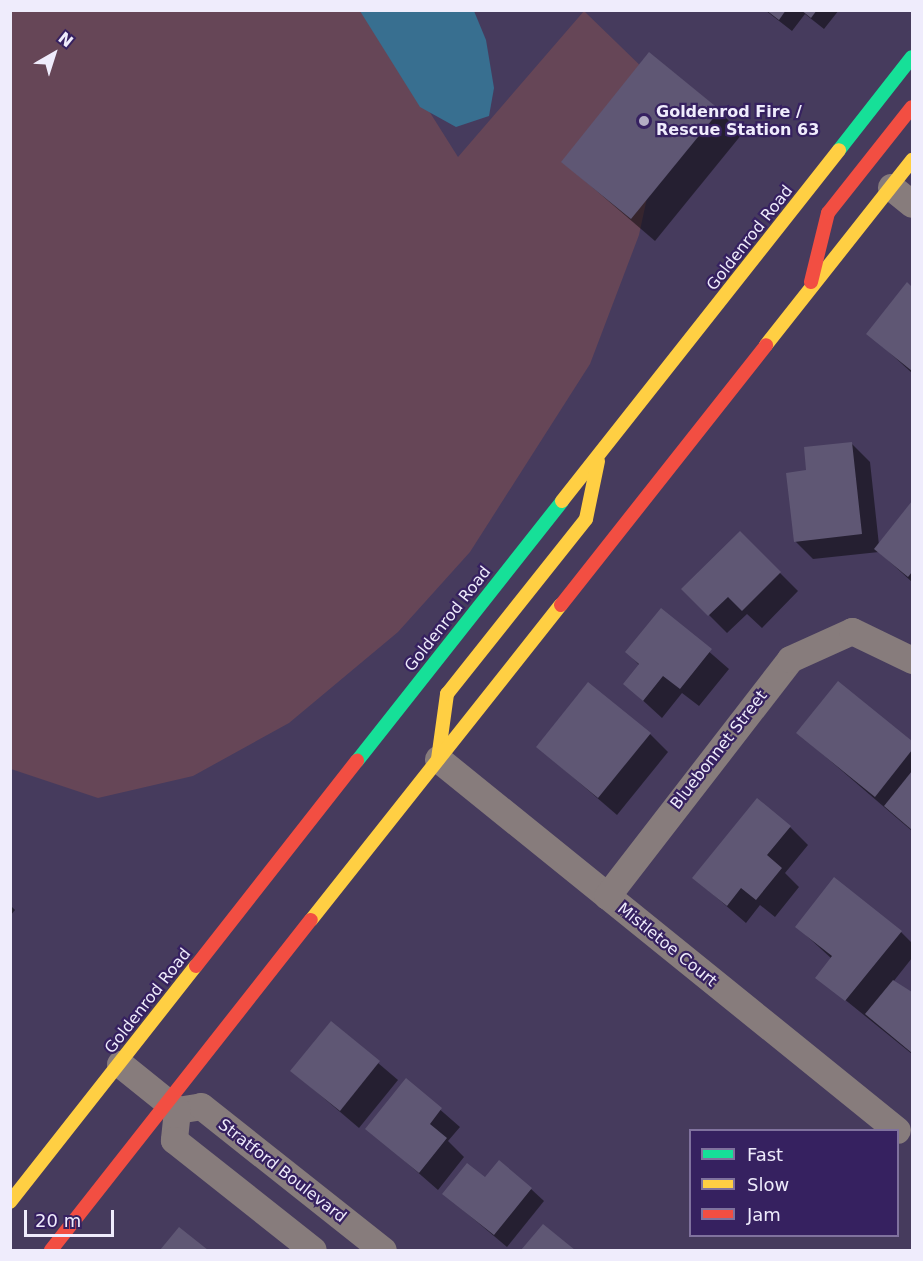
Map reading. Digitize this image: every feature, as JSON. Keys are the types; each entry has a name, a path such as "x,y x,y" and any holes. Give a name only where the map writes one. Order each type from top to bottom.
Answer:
{"main road":[{"name":"Goldenrod Road","path":"10,1202 912,57"},
{"path":"808,293 828,213 912,107"},
{"path":"51,1251 172,1106 438,759 912,160"},
{"path":"438,759 447,694 586,519 600,453"}],"street":[{"path":"891,187 912,204"},
{"name":"Bluebonnet Street","path":"607,896 790,659 852,631 912,660"},
{"name":"Mistletoe Court","path":"438,759 895,1129"},
{"path":"120,1064 172,1106 174,1140 313,1251"},
{"name":"Stratford Boulevard","path":"172,1106 201,1106 382,1251"},
{"name":"Mistletoe Court","path":"899,1133 912,1143"}],"shaded area":[{"path":"10,11 366,11 458,157 584,11 649,74 661,133 639,235 590,364 470,552 398,632 289,723 193,776 98,798 11,769"}],"water":[{"path":"360,11 474,11 486,40 494,88 489,116 456,127 420,107"}],"building":[{"path":"766,10 786,10 779,20"},
{"path":"801,10 817,10 811,18"},
{"path":"649,52 720,110 631,219 561,162"},
{"path":"907,282 912,287 912,371 866,334"},
{"path":"852,442 862,534 794,542 786,473 806,470 804,447"},
{"path":"912,501 912,572 908,577 874,549"},
{"path":"740,531 781,572 742,611 728,597 708,616 681,589"},
{"path":"661,608 712,649 680,689 663,676 643,701 623,684 639,664 625,652"},
{"path":"838,681 912,741 912,750 875,797 796,733"},
{"path":"588,682 651,733 598,798 536,747"},
{"path":"912,771 912,830 884,806"},
{"path":"757,798 791,826 767,855 782,868 756,900 741,888 727,906 692,878"},
{"path":"834,877 902,931 845,1001 815,978 832,956 795,927"},
{"path":"893,980 912,992 912,1053 865,1014"},
{"path":"331,1021 380,1061 340,1111 290,1071"},
{"path":"406,1078 442,1108 430,1124 447,1138 419,1173 365,1129"},
{"path":"499,1160 532,1188 494,1235 442,1194 467,1163 485,1177"},
{"path":"543,1224 575,1250 521,1250"},
{"path":"179,1227 208,1250 160,1250"}],"traffic: fast":[{"path":"839,150 912,57"},
{"path":"357,761 562,501"}],"traffic: slow":[{"path":"562,501 839,150"},
{"path":"766,345 912,160"},
{"path":"438,759 447,694 586,519 598,461"},
{"path":"311,920 561,605"},
{"path":"10,1202 196,966"}],"traffic: jam":[{"path":"811,282 828,213 912,107"},
{"path":"561,605 766,345"},
{"path":"196,966 357,761"},
{"path":"51,1250 311,920"}],"place":[{"name":"Goldenrod Fire / Rescue Station 63","path":"644,121"}]}
